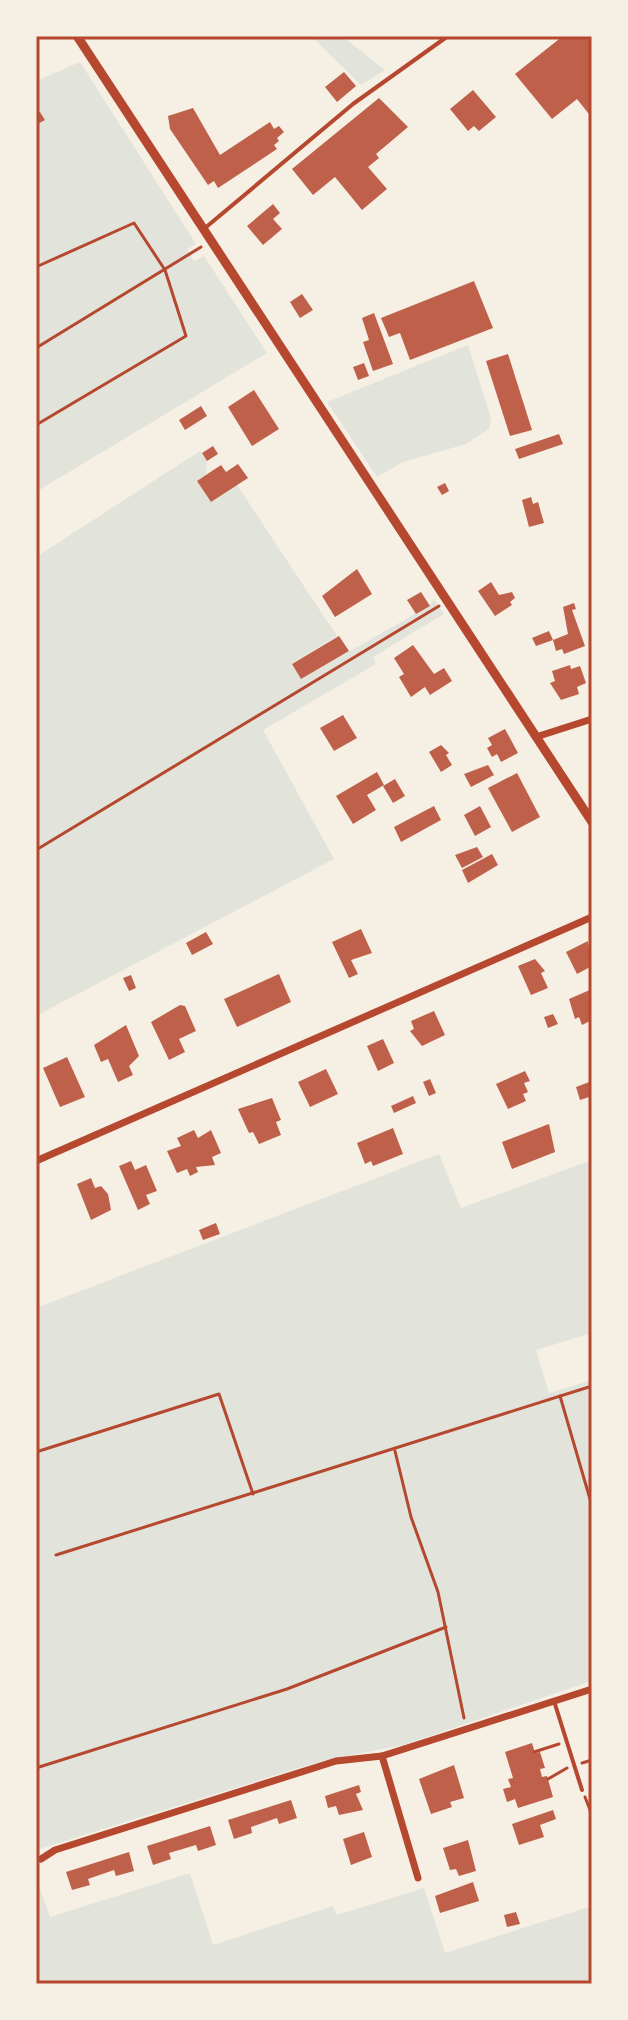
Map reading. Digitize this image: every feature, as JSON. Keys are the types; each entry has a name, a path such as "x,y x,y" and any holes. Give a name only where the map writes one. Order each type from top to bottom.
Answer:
{"street":[{"path":"77,36 539,736 592,822"},
{"path":"539,736 592,719"},
{"path":"36,1161 592,917"},
{"path":"41,1859 55,1850 336,1761 382,1756 592,1689"},
{"path":"382,1756 418,1878"}],"lane":[{"path":"203,229 353,104 448,36"},
{"path":"554,1701 582,1790"}],"path":[{"path":"36,267 134,223 165,270 186,336 36,425"},
{"path":"36,348 190,254"},
{"path":"36,850 449,600"},
{"path":"56,1555 394,1451 592,1386"},
{"path":"36,1452 219,1394 253,1494"},
{"path":"558,1397 592,1506"},
{"path":"394,1451 446,1627 466,1730"},
{"path":"36,1768 287,1689 446,1627"},
{"path":"534,1752 567,1741"},
{"path":"548,1779 556,1772 575,1766"},
{"path":"582,1790 592,1815"}],"shaded area":[{"path":"311,36 342,36 385,70 361,85"},
{"path":"80,62 196,244 187,249 194,261 204,256 267,353 36,492 36,81"},
{"path":"468,345 491,418 489,429 466,444 403,462 377,477 327,402"},
{"path":"200,451 207,461 206,475 197,481 211,502 237,485 337,636 292,663 301,679 429,606 434,599 444,614 373,657 376,664 263,730 334,859 36,1016 36,557"},
{"path":"439,1154 461,1208 592,1160 592,1333 536,1350 549,1393 592,1380 592,1681 403,1745 321,1761 36,1850 36,1308"},
{"path":"190,1873 213,1945 333,1906 337,1915 424,1888 445,1953 592,1906 592,1984 36,1984 36,1877 50,1917"}],"building":[{"path":"563,36 592,36 592,118 577,99 552,119 515,74"},
{"path":"344,72 356,86 337,102 325,87"},
{"path":"473,90 496,117 479,131 474,126 468,131 450,109"},
{"path":"379,98 408,127 376,154 379,158 368,167 387,189 362,210 335,177 313,195 292,169"},
{"path":"193,108 220,155 270,122 274,129 279,126 284,132 274,145 277,149 218,188 214,181 208,185 170,129 168,116"},
{"path":"40,112 45,120 36,125 36,114"},
{"path":"273,204 280,213 273,219 282,229 263,245 247,226"},
{"path":"474,281 493,328 410,360 400,333 389,337 381,318"},
{"path":"302,294 313,310 300,318 290,302"},
{"path":"374,313 393,364 373,371 363,342 369,340 362,318"},
{"path":"508,354 532,430 510,436 486,361"},
{"path":"364,363 369,376 358,380 353,367"},
{"path":"254,390 279,429 252,446 228,407"},
{"path":"201,406 207,416 185,430 179,420"},
{"path":"559,434 563,444 519,459 515,449"},
{"path":"213,446 218,454 207,461 202,453"},
{"path":"238,464 248,478 211,502 197,481 221,465 226,472"},
{"path":"445,483 449,491 442,495 437,487"},
{"path":"531,497 533,504 538,502 544,523 529,527 522,500"},
{"path":"357,569 372,594 335,617 322,596"},
{"path":"491,582 499,595 512,592 515,598 510,602 512,605 495,616 478,591"},
{"path":"421,592 430,606 416,614 407,600"},
{"path":"574,603 576,609 572,610 585,646 564,654 562,649 556,651 553,640 568,634 563,607"},
{"path":"549,631 553,640 536,646 532,638"},
{"path":"339,636 349,651 301,679 292,664"},
{"path":"413,645 434,674 444,668 452,681 430,695 425,687 411,697 399,677 404,674 394,658"},
{"path":"570,665 571,669 580,666 586,683 577,687 579,694 561,700 550,683 555,681 552,671"},
{"path":"343,715 357,738 334,751 320,728"},
{"path":"505,729 518,753 501,762 497,754 492,757 487,748 492,745 488,738"},
{"path":"441,745 449,753 446,755 452,765 441,772 429,752"},
{"path":"488,765 494,775 471,787 464,774"},
{"path":"377,772 384,785 367,795 376,810 353,824 336,796"},
{"path":"517,773 540,817 512,832 488,788"},
{"path":"395,779 405,796 393,803 383,786"},
{"path":"434,806 441,820 401,842 394,827"},
{"path":"480,806 491,827 475,836 464,815"},
{"path":"477,847 483,857 462,868 455,855"},
{"path":"492,854 498,865 468,883 462,870"},
{"path":"361,929 372,953 351,960 358,974 349,978 332,942"},
{"path":"206,932 213,944 192,955 186,943"},
{"path":"588,941 592,966 577,974 566,952"},
{"path":"535,959 545,971 541,973 548,988 531,995 518,966"},
{"path":"279,974 291,1002 237,1027 224,999"},
{"path":"131,975 136,988 129,991 123,978"},
{"path":"592,989 592,1020 582,1025 579,1017 575,1019 569,999"},
{"path":"180,1005 185,1006 196,1031 179,1039 185,1052 169,1060 151,1022"},
{"path":"434,1011 445,1035 422,1046 410,1031 414,1029 411,1021"},
{"path":"553,1014 558,1024 548,1028 544,1017"},
{"path":"126,1025 139,1056 129,1066 133,1075 118,1082 108,1059 101,1062 94,1045"},
{"path":"383,1039 394,1063 378,1071 367,1046"},
{"path":"67,1057 85,1097 60,1107 43,1068"},
{"path":"326,1069 338,1094 310,1107 298,1082"},
{"path":"525,1071 530,1081 524,1083 528,1092 523,1094 526,1101 508,1109 496,1084"},
{"path":"430,1079 436,1093 429,1096 423,1082"},
{"path":"592,1081 592,1096 580,1100 576,1087"},
{"path":"413,1096 416,1103 394,1113 391,1106"},
{"path":"272,1098 281,1120 276,1122 281,1135 259,1144 253,1132 249,1133 238,1109"},
{"path":"549,1124 555,1152 512,1169 502,1142"},
{"path":"393,1128 403,1154 373,1166 371,1161 365,1164 357,1143"},
{"path":"194,1130 198,1138 211,1130 221,1153 212,1157 215,1165 196,1167 198,1172 190,1176 187,1169 177,1173 167,1151 181,1146 177,1138"},
{"path":"131,1161 135,1170 146,1165 157,1191 146,1195 150,1204 138,1210 119,1166"},
{"path":"91,1178 95,1188 101,1186 108,1194 111,1210 91,1220 77,1184"},
{"path":"216,1223 220,1234 203,1240 199,1230"},
{"path":"532,1743 535,1753 540,1752 545,1768 540,1769 542,1777 547,1776 553,1797 518,1808 515,1799 507,1802 503,1789 511,1787 508,1779 513,1778 505,1752"},
{"path":"454,1765 464,1798 450,1802 452,1807 431,1814 419,1779"},
{"path":"359,1785 361,1792 356,1794 363,1810 339,1815 336,1806 328,1808 325,1796"},
{"path":"291,1800 297,1818 279,1824 277,1818 251,1827 252,1833 234,1839 228,1820"},
{"path":"553,1810 556,1819 540,1825 544,1837 519,1845 512,1824"},
{"path":"210,1826 216,1845 198,1851 196,1845 169,1853 171,1859 153,1865 147,1846"},
{"path":"364,1832 372,1857 351,1865 343,1839"},
{"path":"468,1840 476,1871 459,1876 456,1869 450,1870 443,1848"},
{"path":"129,1852 134,1871 116,1876 114,1870 88,1879 90,1885 72,1890 66,1872"},
{"path":"473,1882 479,1901 440,1913 435,1896"},
{"path":"516,1912 520,1924 507,1927 504,1915"}]}
